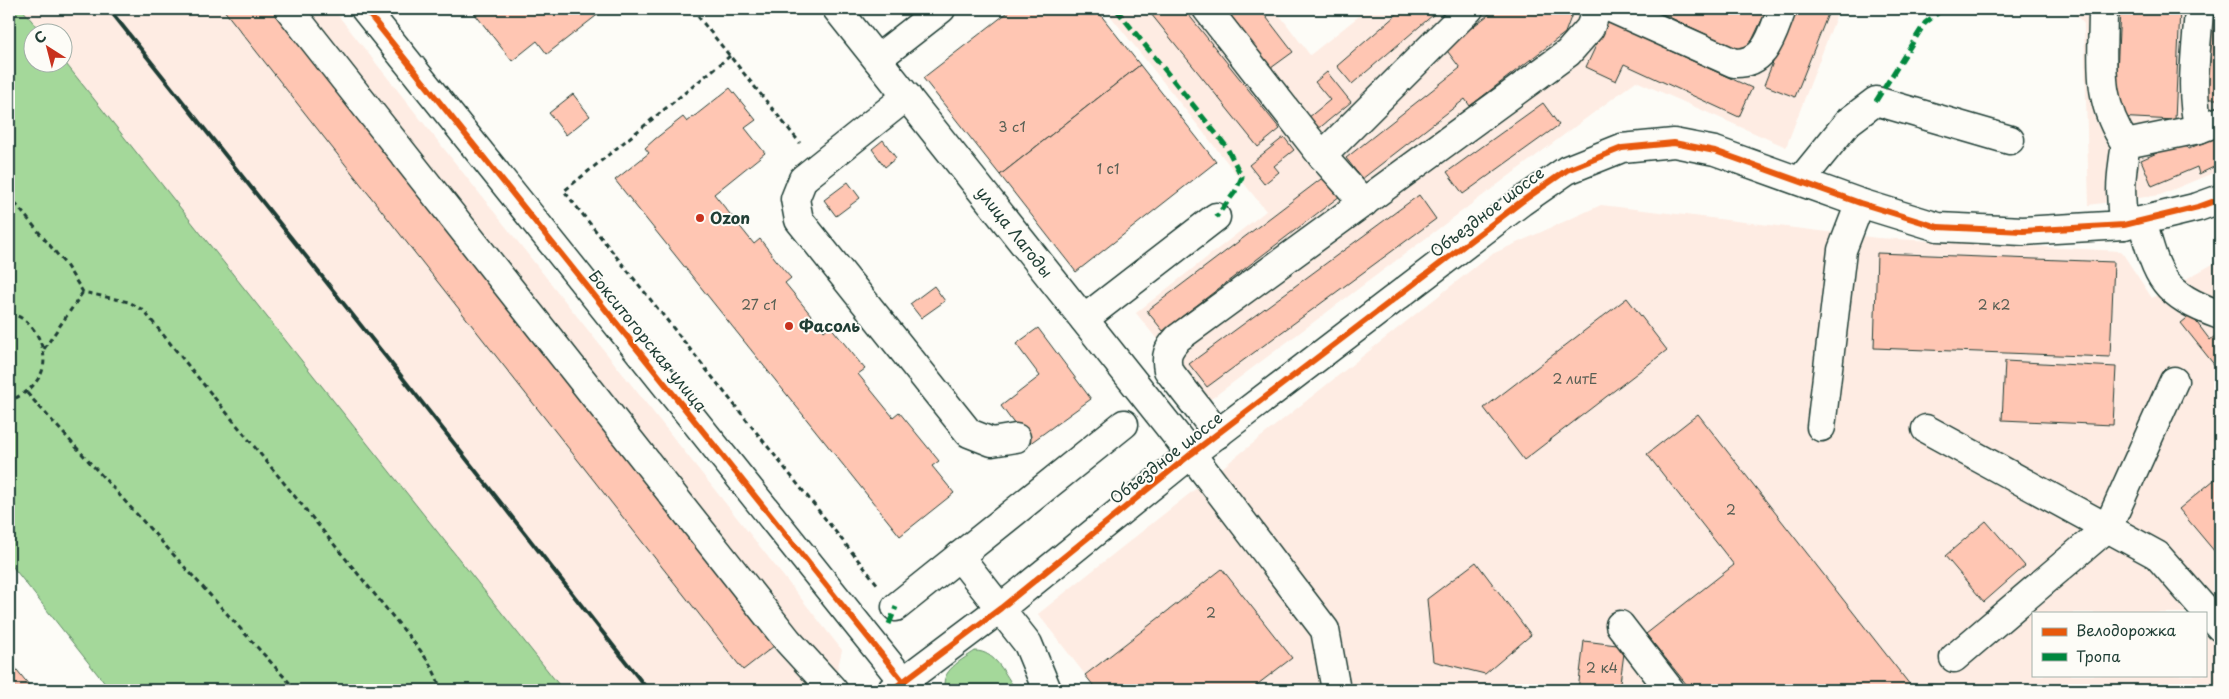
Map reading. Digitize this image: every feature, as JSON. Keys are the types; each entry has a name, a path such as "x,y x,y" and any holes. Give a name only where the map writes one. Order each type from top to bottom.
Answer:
{"street":[{"path":"289,9 788,641 833,690"},
{"name":"Бокситогорская улица","path":"365,9 901,688"},
{"name":"улица Лагоды","path":"837,9 1191,454 1325,630 1336,690"},
{"path":"877,60 941,9"},
{"path":"1207,9 1322,156 1364,203"},
{"path":"1322,156 1469,9"},
{"path":"1218,434 1168,370 1166,359 1169,348 1178,338 1568,53 1590,28 1597,9"},
{"path":"1613,9 1734,63 1747,64 1758,57 1768,44 1782,9"},
{"path":"2103,9 2103,94 2112,122 2126,144 2120,189 2133,223 2166,284 2182,299 2220,315"},
{"path":"2199,9 2195,114 2210,125"},
{"path":"907,96 803,179 796,199 799,220 969,433 992,442 1016,438"},
{"path":"1800,181 1848,122 1876,101 2010,140"},
{"path":"2126,144 2210,125"},
{"name":"Объездное шоссе","path":"901,688 1191,454 1521,202 1567,170 1622,148 1674,143 1715,151 1860,203 1938,227 2023,231 2133,223 2198,207 2220,199"},
{"path":"1821,427 1842,250 1860,203"},
{"path":"1084,319 1216,217"},
{"path":"1954,658 2108,527 2174,381"},
{"path":"896,607 1124,424"},
{"path":"1926,429 2157,555 2220,627"},
{"path":"959,556 1028,644 1047,690"},
{"path":"1620,625 1670,690"}],"path":[{"path":"692,9 819,166"},
{"path":"730,56 564,191 874,579"},
{"path":"9,196 66,265 83,292 128,302 142,310 420,650 430,664 438,680 440,690"},
{"path":"9,401 27,393 41,373 44,350 83,292"},
{"path":"9,314 14,314 34,328 44,350"},
{"path":"27,393 296,690"}],"shaded area":[{"path":"22,9 333,9 842,650 837,671 818,657 800,674 811,690 563,690 72,71 72,22 33,22"},
{"path":"1105,9 1275,9 1310,55 1368,9 1839,9 1786,147 1636,81 1207,402 1136,313 1266,211"},
{"path":"2071,9 2220,9 2220,170 2160,195 2089,205 2084,24"},
{"path":"1601,205 1878,238 2121,251 2152,298 2220,260 2220,690 1097,690 1038,614 1490,255"}],"green space":[{"path":"9,9 22,9 33,22 22,22 22,72 72,71 563,690 110,690 9,562"},
{"path":"975,651 982,652 994,659 1016,690 945,690 945,677 948,672 958,662"}],"building":[{"path":"223,9 275,9 774,646 743,670"},
{"path":"471,9 605,9 547,54 537,41 512,61"},
{"path":"1012,9 1096,9 1140,65 1000,175 923,78"},
{"path":"1147,9 1184,9 1280,129 1258,147"},
{"path":"1226,9 1260,9 1293,52 1271,68"},
{"path":"1403,9 1440,9 1352,84 1337,66"},
{"path":"1496,9 1574,9 1565,33 1470,106 1465,99 1362,179 1346,158 1460,68 1445,48"},
{"path":"1652,9 1767,9 1746,53"},
{"path":"1794,9 1830,9 1795,97 1764,85"},
{"path":"2120,9 2180,9 2175,120 2115,117"},
{"path":"2213,9 2220,9 2220,99 2208,99"},
{"path":"1607,22 1752,88 1739,117 1624,64 1616,81 1586,67"},
{"path":"1140,65 1216,162 1076,272 1000,175"},
{"path":"1327,72 1351,102 1317,130 1308,118 1330,100 1315,82"},
{"path":"730,88 756,120 745,128 765,153 714,194 754,244 760,239 791,278 785,283 824,331 830,326 865,369 858,374 893,417 899,412 939,461 932,466 954,493 900,536 615,180 649,153 645,148 655,139 683,117 687,122"},
{"path":"573,94 590,116 566,135 549,113"},
{"path":"1543,103 1559,125 1463,194 1447,172"},
{"path":"2220,135 2220,164 2199,174 2197,167 2152,186 2141,160 2184,141 2188,149"},
{"path":"1284,137 1294,150 1274,166 1279,172 1264,184 1249,165"},
{"path":"883,140 896,158 885,167 872,149"},
{"path":"1325,176 1340,196 1163,331 1147,311"},
{"path":"848,182 860,198 836,216 824,200"},
{"path":"1419,195 1436,219 1207,387 1189,364"},
{"path":"1877,253 2114,262 2110,357 1874,348"},
{"path":"934,286 945,301 921,318 910,304"},
{"path":"1627,298 1667,350 1524,460 1484,408"},
{"path":"2191,315 2210,340 2220,332 2220,372 2181,323"},
{"path":"1038,328 1091,399 1029,444 1001,406 1040,376 1016,344"},
{"path":"2005,361 2116,367 2113,425 2002,420"},
{"path":"1698,414 1914,690 1691,690 1646,634 1734,565 1647,454"},
{"path":"2220,475 2220,558 2179,509"},
{"path":"1986,521 2025,566 1984,602 1945,556"},
{"path":"1476,562 1531,635 1485,674 1433,661 1427,599"},
{"path":"1222,569 1292,658 1250,690 1097,690 1085,675"},
{"path":"1584,641 1625,646 1619,690 1578,690"},
{"path":"9,660 33,690 9,690"}],"railway":[{"path":"109,9 648,690"}],"marked path":[{"path":"1116,9 1226,146 1242,177 1235,192 1216,217"},
{"path":"1876,101 1925,23 1943,9"},
{"path":"889,624 896,607"}],"cycle path":[{"path":"365,9 910,690"},
{"path":"892,690 1001,608 1191,454 1521,202 1567,170 1622,148 1674,143 1715,151 1860,203 1938,227 2023,231 2124,225 2198,207 2220,199"}],"place":[{"name":"Ozon","path":"700,218"},
{"name":"Фасоль","path":"789,326"}]}
